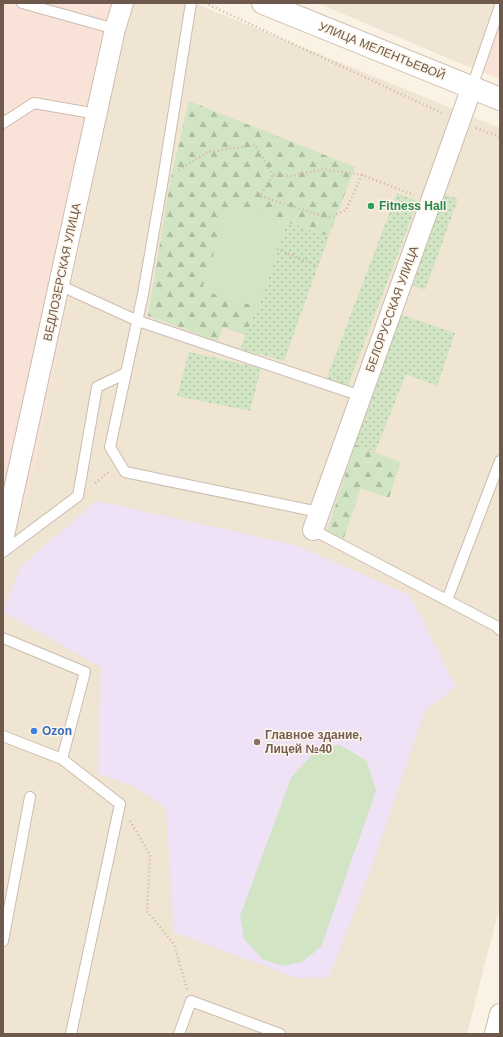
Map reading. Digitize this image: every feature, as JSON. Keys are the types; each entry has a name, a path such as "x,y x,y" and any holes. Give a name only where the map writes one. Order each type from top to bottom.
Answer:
{"main road":[{"name":"УЛИЦА МЕЛЕНТЬЕВОЙ","path":"263,3 500,99"}],"street":[{"name":"ВЕДЛОЗЕРСКАЯ УЛИЦА","path":"3,540 115,29 123,3"},
{"name":"БЕЛОРУССКАЯ УЛИЦА","path":"316,521 472,87"}],"lane":[{"path":"22,3 115,29"},
{"path":"191,3 163,179 138,321 110,447 126,472 316,521 447,600 496,626 500,630"},
{"path":"472,87 500,6"},
{"path":"3,122 34,103 97,114"},
{"path":"59,286 138,321 361,396"},
{"path":"3,552 78,496 97,386 126,373"},
{"path":"447,600 500,461"},
{"path":"3,638 85,672 62,759"},
{"path":"3,736 62,759 120,804 71,1034"},
{"path":"3,941 30,797"},
{"path":"179,1034 191,1001 280,1034"}],"path":[{"path":"205,3 460,121 500,137"},
{"path":"163,179 208,152 255,145 273,175"},
{"path":"273,175 292,176 323,169 362,175 431,202"},
{"path":"273,175 260,196 328,218 346,210 362,175"},
{"path":"277,249 318,266"},
{"path":"78,496 120,464"},
{"path":"120,804 150,855 147,911 174,944 191,1001"}],"shaded area":[{"path":"3,3 130,3 27,499 3,534"},
{"path":"130,3 194,3 500,128 500,905 467,1034 3,1034 3,534 27,499"},
{"path":"317,3 499,3 474,69"},
{"path":"500,3 500,79 474,69"},
{"name":"Главное здание, Лицей №40","path":"97,501 295,545 410,595 456,687 425,710 372,866 329,977 297,978 174,932 166,808 134,786 98,774 101,667 3,612 20,567"}],"green space":[{"path":"189,101 355,167 329,236 230,203 202,290 258,307 245,335 223,327 218,341 148,316 170,182"},
{"path":"397,193 418,201 347,388 326,380"},
{"path":"443,194 458,199 425,290 409,284"},
{"path":"230,203 287,222 258,307 202,290"},
{"path":"287,222 329,236 284,361 241,349 245,335 258,307"},
{"path":"397,313 455,333 437,386 406,374 375,452 350,443"},
{"path":"189,352 261,368 250,411 177,396"},
{"path":"355,445 400,462 389,498 361,488 343,540 326,534"},
{"path":"340,745 367,761 376,791 321,947 302,962 283,966 262,959 244,939 240,916 291,778 318,748"}],"place":[{"name":"Fitness Hall","path":"371,206"},
{"name":"Ozon","path":"34,731"},
{"name":"Главное здание, Лицей №40","path":"257,742"}]}
